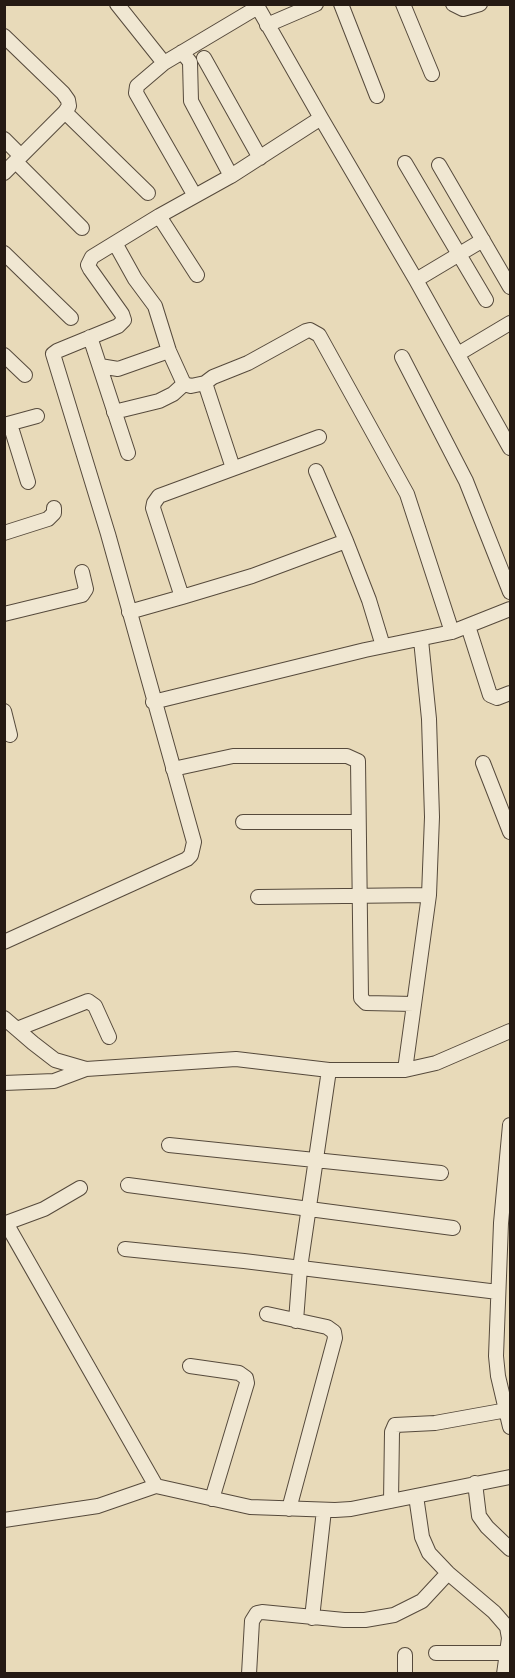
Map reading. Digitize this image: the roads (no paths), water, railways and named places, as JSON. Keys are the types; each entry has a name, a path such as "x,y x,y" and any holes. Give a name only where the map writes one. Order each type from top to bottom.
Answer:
{"street":[{"path":"267,25 316,4"},
{"path":"341,4 377,96"},
{"path":"403,4 432,74"},
{"path":"453,4 463,9 480,4"},
{"path":"120,5 164,63"},
{"path":"195,196 136,93 137,86 164,63 257,6 416,280 510,448"},
{"path":"191,69 204,58 212,33"},
{"path":"4,36 63,93 69,106 4,173"},
{"path":"182,52 190,62 191,101 231,176"},
{"path":"204,58 260,158"},
{"path":"65,112 148,193"},
{"path":"4,942 187,860 191,855 194,842 153,702 108,534 52,357 54,352 118,326 124,320 88,265 93,257 159,216 231,176 321,118"},
{"path":"4,139 19,159 82,228"},
{"path":"405,163 486,300"},
{"path":"439,165 510,288"},
{"path":"159,216 197,275"},
{"path":"416,280 483,240"},
{"path":"115,243 135,279 155,306 169,351 184,384 191,386 205,383 213,377 248,363 306,331 310,330 319,334 407,494 452,632"},
{"path":"4,253 71,318"},
{"path":"458,354 510,323"},
{"path":"90,337 128,453"},
{"path":"100,366 118,369 169,351"},
{"path":"4,355 25,375"},
{"path":"402,357 466,481 510,592"},
{"path":"205,383 233,468"},
{"path":"114,412 159,401 173,394 184,384"},
{"path":"28,482 7,424 37,416"},
{"path":"182,597 153,508 159,496 319,437"},
{"path":"316,471 369,600 382,646"},
{"path":"4,533 48,519 54,513 54,508"},
{"path":"129,612 241,579 346,541"},
{"path":"4,614 82,595 86,589 82,572"},
{"path":"153,702 382,646 452,632 510,609"},
{"path":"468,626 490,695 497,698 510,693"},
{"path":"405,1070 429,895 432,780 429,719 420,640"},
{"path":"4,711 10,735"},
{"path":"173,769 233,756 351,757 358,761 358,896 362,1002 414,1004"},
{"path":"483,763 510,832"},
{"path":"243,822 358,822"},
{"path":"258,897 429,895"},
{"path":"17,1029 88,1001 95,1006 109,1037"},
{"path":"4,1018 55,1060 86,1069"},
{"path":"4,1083 54,1082 86,1069 236,1059 329,1070 405,1070 436,1063 510,1031"},
{"path":"296,1320 300,1268 329,1070"},
{"path":"510,1125 501,1223 496,1356 510,1427"},
{"path":"169,1145 441,1173"},
{"path":"128,1185 453,1228"},
{"path":"80,1188 44,1209 5,1223 156,1486"},
{"path":"125,1250 498,1292"},
{"path":"267,1314 331,1329 335,1338 289,1509"},
{"path":"190,1366 239,1373 246,1378 247,1383 212,1499"},
{"path":"391,1501 392,1431 395,1425 441,1423 507,1410"},
{"path":"4,1520 98,1506 156,1486 250,1507 324,1510 351,1509 510,1477"},
{"path":"475,1483 479,1516 510,1549"},
{"path":"416,1496 425,1546 448,1573 508,1627 509,1638 504,1674"},
{"path":"312,1618 324,1510"},
{"path":"249,1674 252,1621 257,1613 365,1620 394,1615 422,1600 448,1573"},
{"path":"436,1653 507,1653"},
{"path":"405,1655 405,1674"}]}
